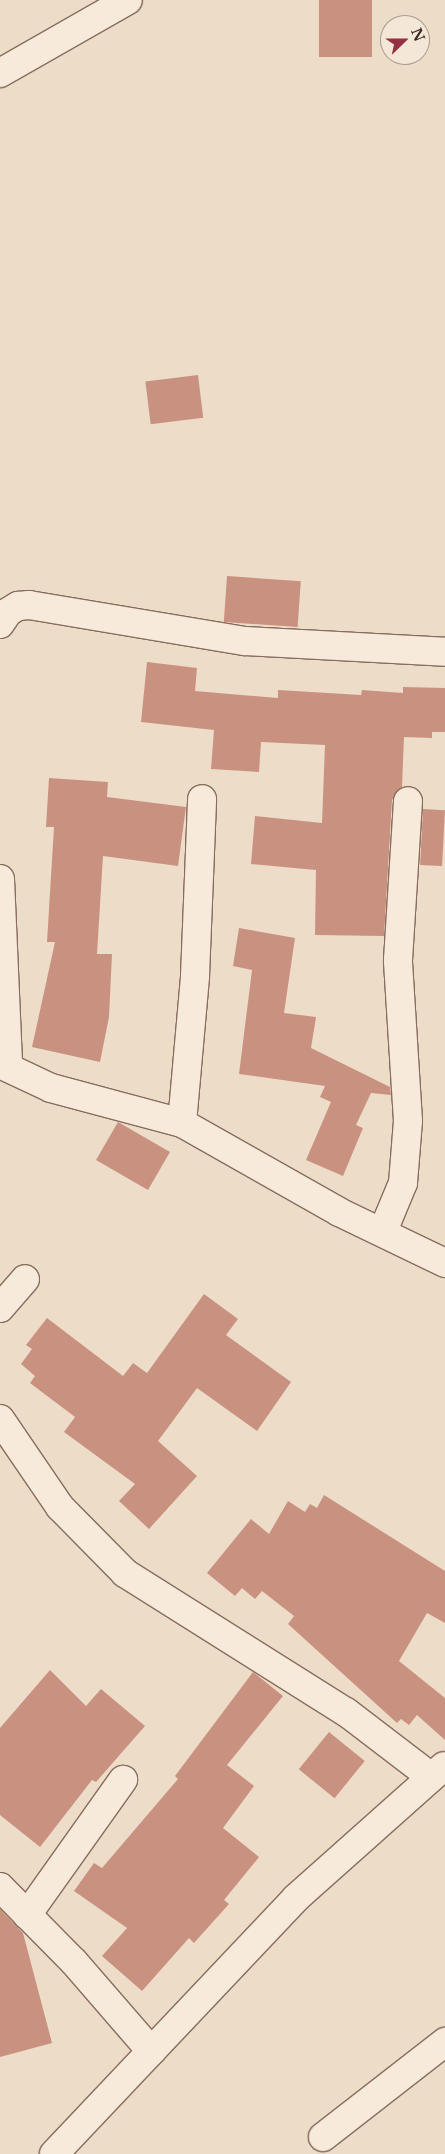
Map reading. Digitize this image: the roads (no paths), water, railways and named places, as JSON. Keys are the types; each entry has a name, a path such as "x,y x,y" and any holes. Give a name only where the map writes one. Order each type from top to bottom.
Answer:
{"street":[{"path":"0,73 128,0"},
{"path":"0,624 8,612 18,606 29,605 245,641 445,652"},
{"path":"182,1123 195,976 202,799"},
{"path":"383,1231 403,1183 408,1121 398,960 408,801"},
{"path":"0,878 4,1064 51,1088 182,1123 338,1212 383,1231 445,1263"},
{"path":"0,1308 25,1279"},
{"path":"0,1419 60,1507 125,1573 438,1771 316,1878 54,2154"},
{"path":"27,1915 123,1780"},
{"path":"0,1887 74,1962 151,2051"},
{"path":"323,2137 445,2042"}]}
